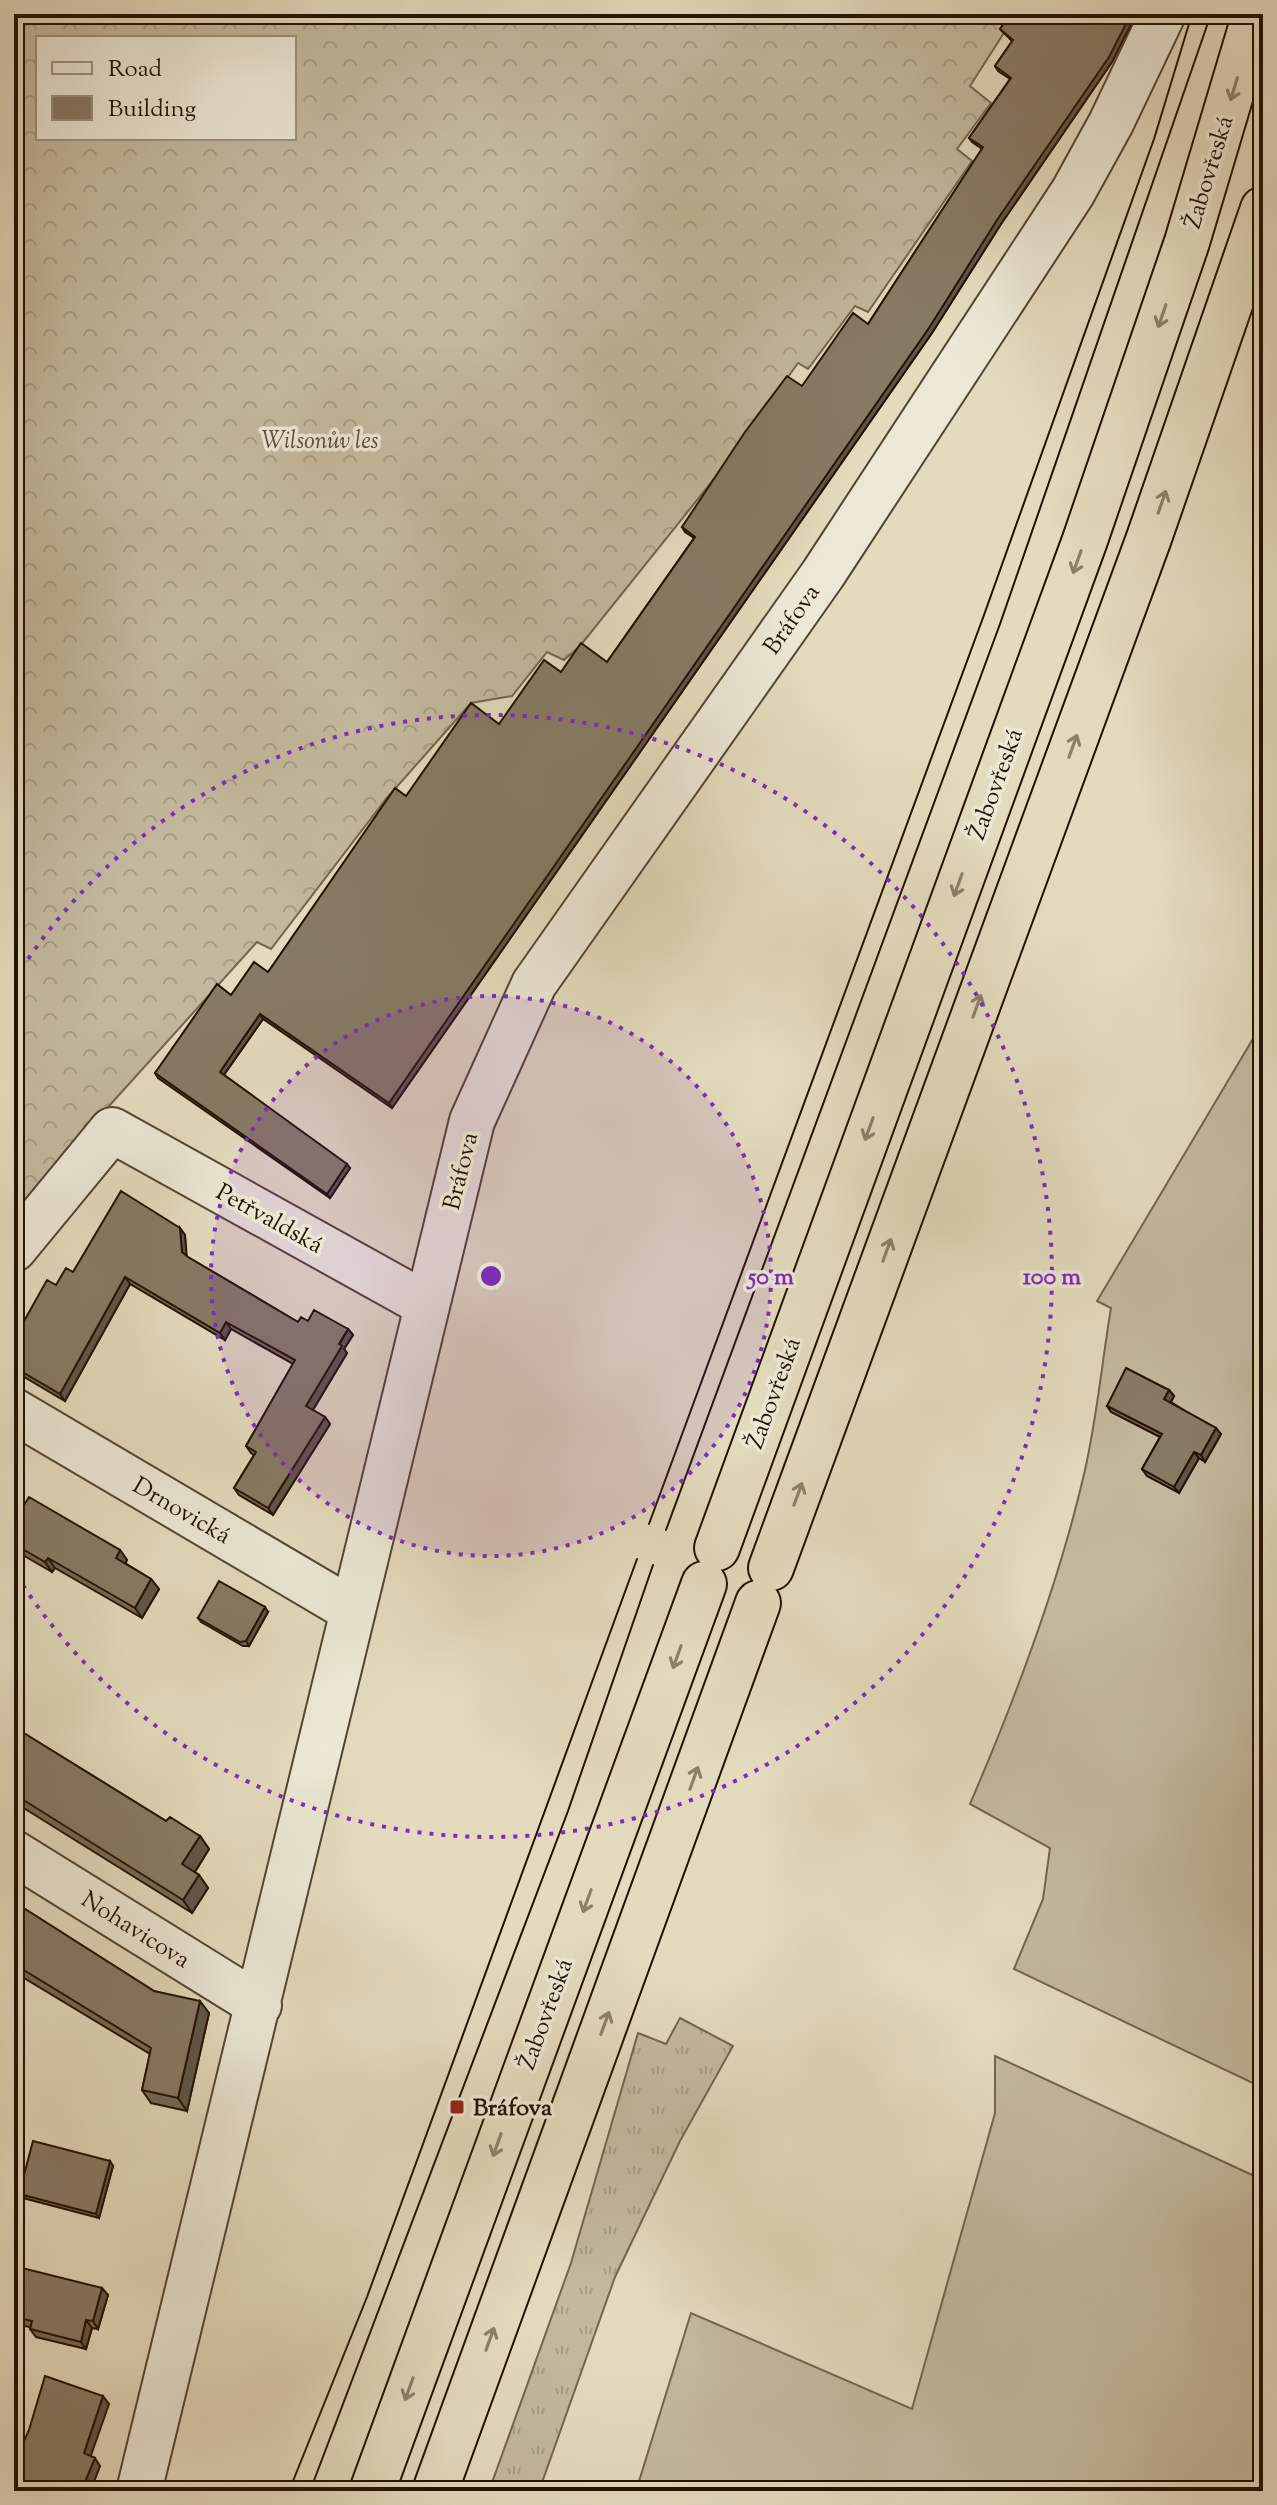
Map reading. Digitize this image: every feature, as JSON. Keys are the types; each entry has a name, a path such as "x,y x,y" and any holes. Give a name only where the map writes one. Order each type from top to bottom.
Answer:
{"highway":[{"name":"Žabovřeská","path":"372,2491 1085,540 1187,242 1255,14"},
{"path":"435,2491 1149,538 1263,209"}],"street":[{"name":"Bráfova","path":"139,2491 259,2005 350,1609 472,1121 534,984 823,574 1073,192 1111,123 1163,14"},
{"name":"Petřvaldská","path":"14,1249 112,1130 427,1305"},
{"name":"Drnovická","path":"14,1411 350,1609"},
{"name":"Nohavicova","path":"14,1853 259,2005"}],"green space":[{"name":"Wilsonův les","path":"14,14 1016,14 970,86 991,103 957,149 972,161 868,312 855,306 808,369 798,363 722,469 580,646 564,660 547,652 512,696 471,703 386,799 271,949 257,942 110,1105 14,1222"},
{"path":"1263,1022 1263,2088 1014,1969 1043,1899 1050,1848 970,1804 1035,1640 1063,1555 1085,1470 1111,1308 1097,1301"},
{"path":"680,2018 733,2046 680,2141 615,2277 539,2491 489,2491 571,2263 638,2033 666,2044"},
{"path":"995,2056 1263,2180 1263,2491 636,2491 691,2313 912,2409 995,2113"}],"building":[{"path":"1010,14 1131,14 1109,57 997,220 929,328 389,1103 260,1014 220,1072 347,1164 327,1194 155,1073 217,984 231,995 254,962 268,972 395,788 406,796 471,703 499,724 544,660 561,672 581,643 607,662 695,537 682,527 745,432 787,376 802,386 853,313 868,324 983,147 969,138 1011,78 995,66 1013,40 1000,29"},
{"path":"121,1191 180,1228 182,1252 188,1257 298,1322 301,1317 308,1321 314,1310 348,1329 339,1344 342,1346 306,1406 325,1417 268,1508 234,1488 256,1452 246,1446 295,1360 226,1322 220,1333 125,1277 60,1394 14,1367 14,1339 47,1280 56,1285 66,1268 73,1272"},
{"path":"1126,1368 1169,1390 1164,1399 1216,1428 1201,1455 1194,1452 1174,1487 1142,1469 1162,1434 1107,1406"},
{"path":"29,1497 120,1550 116,1558 151,1579 135,1608 48,1558 45,1562 14,1544 14,1521"},
{"path":"219,1581 265,1607 246,1641 240,1642 198,1618"},
{"path":"14,1727 166,1821 170,1817 200,1836 182,1864 199,1875 183,1900 14,1794"},
{"path":"14,1902 154,1991 200,2001 178,2098 142,2090 151,2048 14,1964"},
{"path":"33,2141 110,2161 96,2214 19,2194"},
{"path":"14,2266 102,2288 93,2321 86,2320 81,2342 30,2329 32,2321 14,2317"},
{"path":"45,2376 103,2396 84,2453 95,2458 84,2484 88,2485 85,2491 14,2491 14,2463 29,2430"}],"tram line":[{"path":"649,1524 984,615 1154,139 1192,14"},
{"path":"666,1530 1000,624 1211,14"},
{"path":"289,2491 367,2297 637,1559"},
{"path":"310,2491 568,1811 653,1565"}],"place":[{"name":"Bráfova","path":"457,2107"}]}
